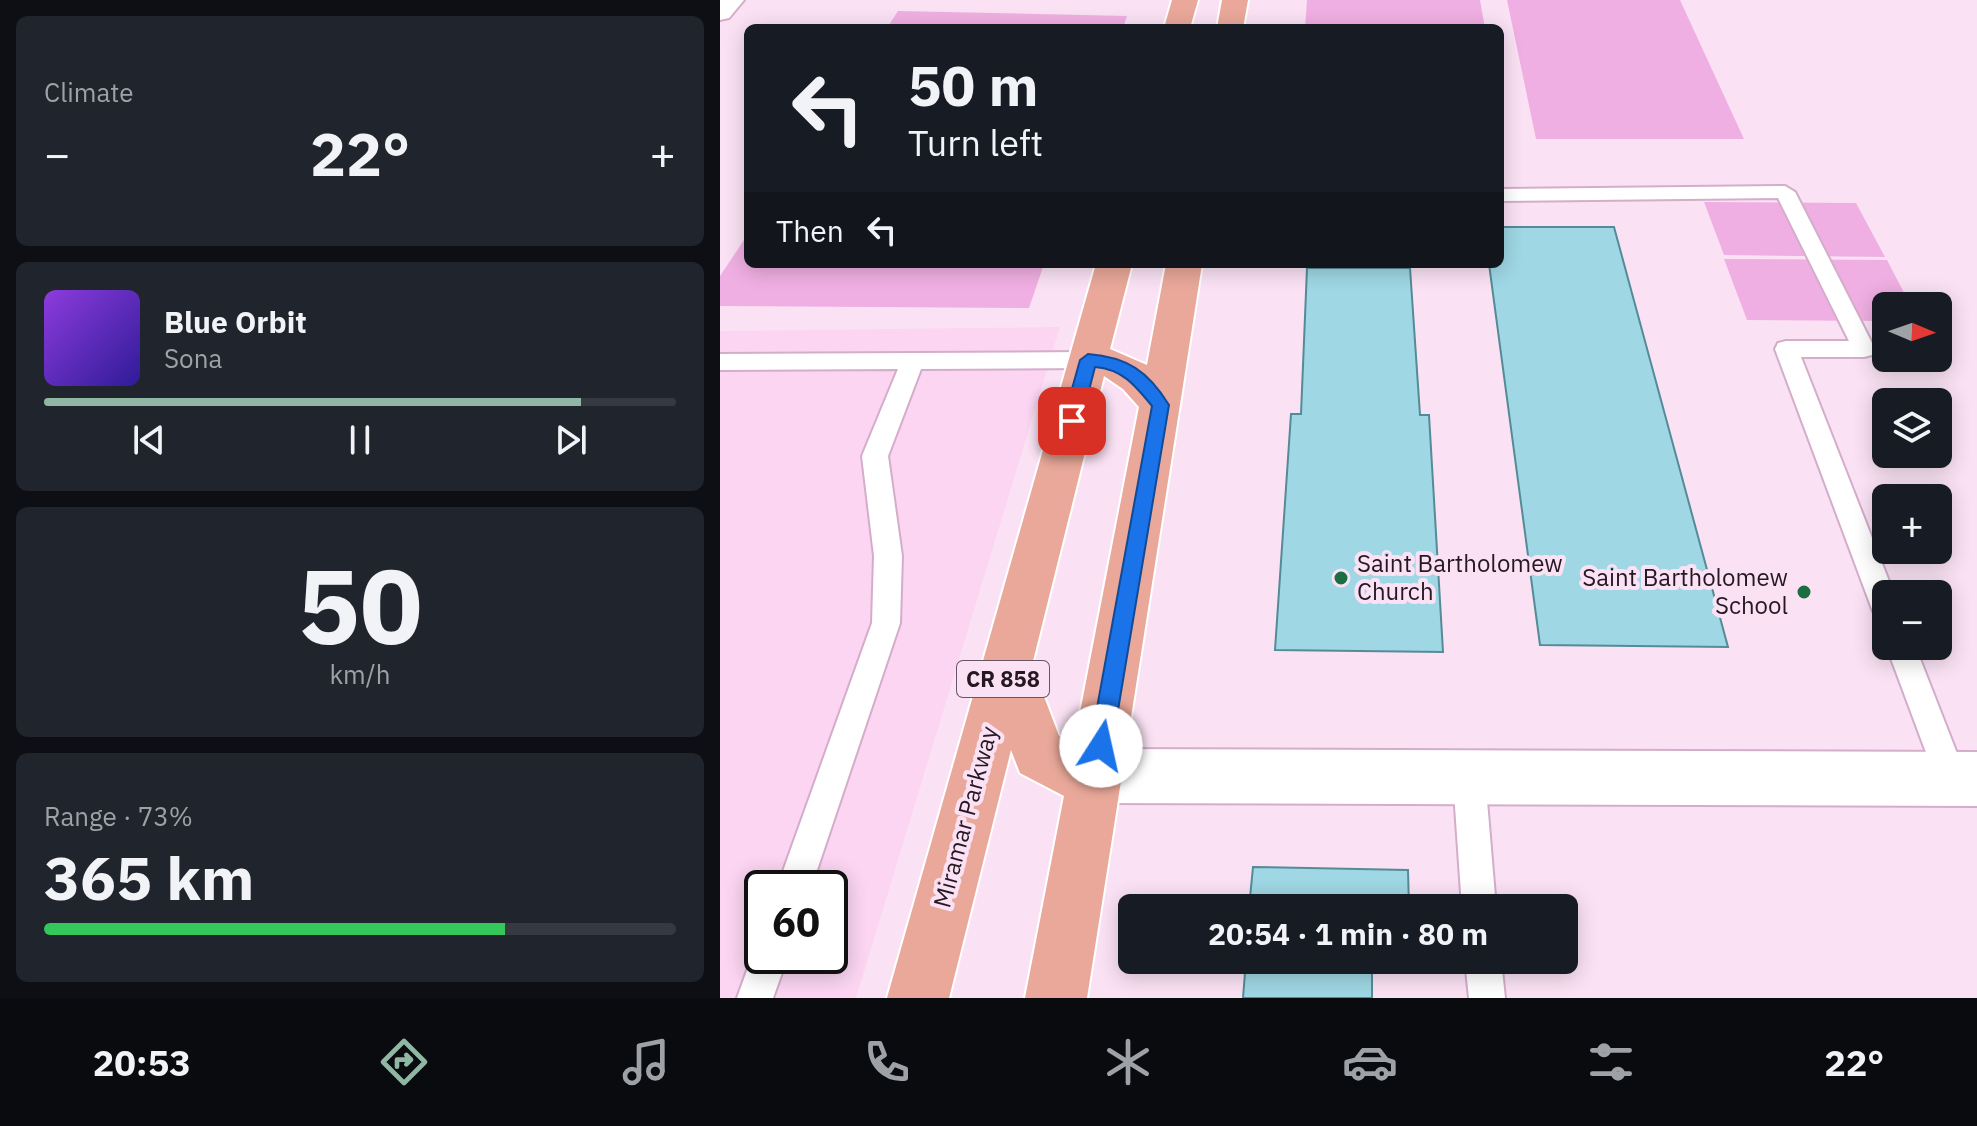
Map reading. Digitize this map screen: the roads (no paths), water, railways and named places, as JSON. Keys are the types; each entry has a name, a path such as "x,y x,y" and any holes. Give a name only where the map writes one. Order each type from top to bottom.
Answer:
{"main road":[{"path":"1178,24 1185,0"},
{"path":"1231,24 1235,0"},
{"name":"Miramar Parkway","path":"918,998 1113,268"},
{"path":"1056,998 1183,268"},
{"path":"1088,360 1112,362 1137,376 1160,405"},
{"path":"1007,666 1039,754 1066,770 1096,776"}],"street":[{"path":"720,12 731,0"},
{"path":"1096,776 1964,779"}],"lane":[{"path":"1504,195 1785,192 1864,349 1786,349 1875,580"},
{"path":"720,362 1088,360"},
{"path":"800,870 886,623 888,556 875,456 913,361"},
{"path":"1907,660 1964,779"},
{"path":"1469,777 1478,894"},
{"path":"755,998 764,974"},
{"path":"1484,974 1487,998"}],"place":[{"name":"Saint Bartholomew Church","path":"1341,578"},
{"name":"Saint Bartholomew School","path":"1804,592"}]}
